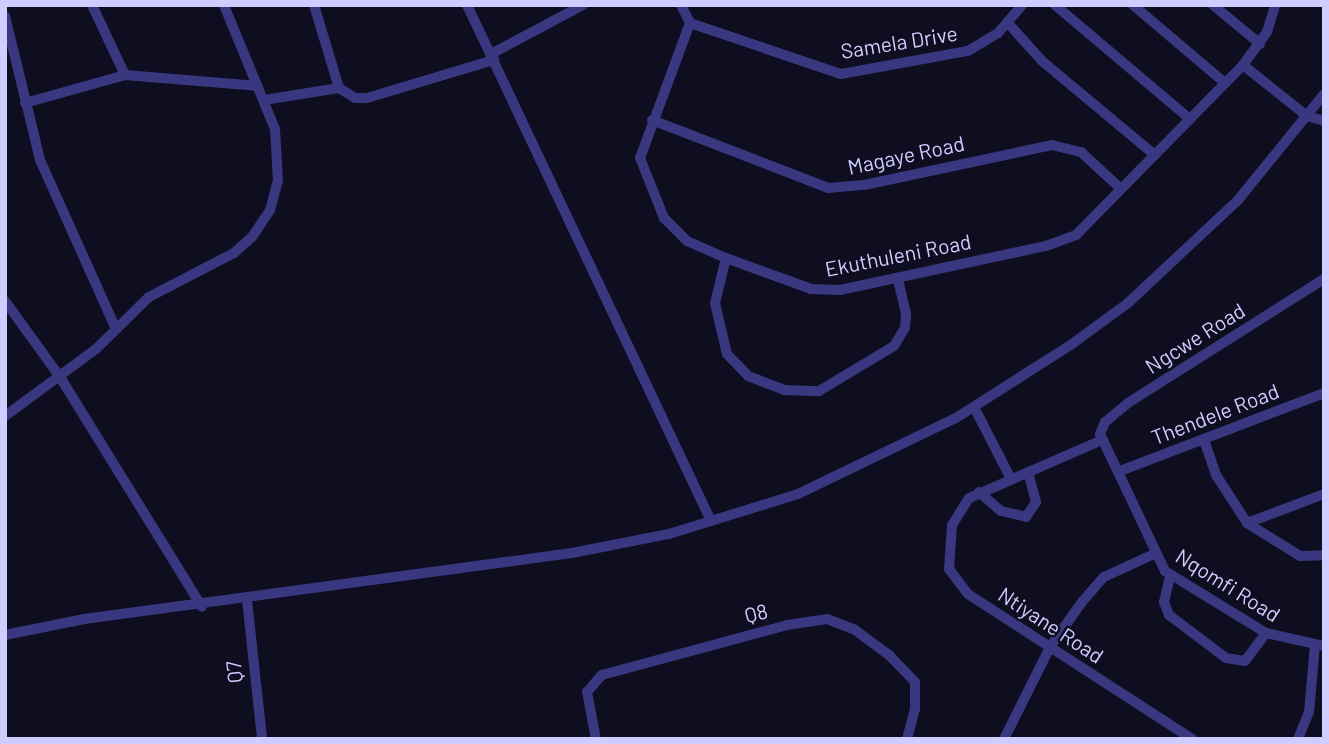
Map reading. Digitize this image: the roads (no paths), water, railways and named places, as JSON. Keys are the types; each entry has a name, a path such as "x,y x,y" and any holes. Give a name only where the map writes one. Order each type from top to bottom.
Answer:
{"street":[{"path":"92,5 125,75"},
{"path":"5,416 96,349 115,327 149,297 234,253 262,223 275,195 279,156 264,100 224,5"},
{"path":"314,5 338,88"},
{"path":"467,5 711,522"},
{"path":"264,100 338,88 355,98 367,98 492,57 583,5"},
{"path":"681,5 690,23"},
{"name":"Samela Drive","path":"690,23 841,74 968,51 986,43 1021,5"},
{"path":"1055,5 1190,119"},
{"path":"1133,5 1225,83"},
{"path":"1213,5 1260,44"},
{"name":"Ekuthuleni Road","path":"690,23 640,158 664,218 687,241 726,258 811,289 840,290 1063,242 1090,223 1243,65 1260,44 1273,20 1275,5"},
{"path":"5,16 40,160 115,327"},
{"path":"1007,22 1042,61 1154,155"},
{"path":"1243,65 1307,116 1324,121"},
{"path":"5,75 18,71"},
{"path":"25,103 125,75 258,86"},
{"path":"5,635 84,619 202,607 572,553 711,522 798,494 974,407 1072,344 1166,271 1238,200 1324,94"},
{"name":"Magaye Road","path":"652,120 781,173 828,188 864,185 1052,145 1081,152 1121,189"},
{"path":"726,258 715,303 727,354 748,376 784,390 818,391 894,346 905,328 906,314 898,279"},
{"name":"Ngcwe Road","path":"1102,440 1105,422 1128,403 1197,357 1318,293 1324,279"},
{"path":"5,301 60,377 202,607"},
{"name":"Thendele Road","path":"1121,471 1324,393"},
{"path":"974,407 1011,478"},
{"path":"1028,472 1036,502 1026,517 1001,511 979,492 1102,440"},
{"name":"Nqomfi Road","path":"1102,440 1121,471 1154,554 1170,576 1266,633 1319,645"},
{"path":"1204,440 1216,474 1247,523 1300,556 1324,555"},
{"name":"Ntiyane Road","path":"979,492 959,510 949,538 952,577 968,594 1192,739"},
{"path":"1247,523 1324,495"},
{"path":"1004,739 1050,647 1104,577 1154,554"},
{"path":"1170,576 1164,602 1169,615 1226,659 1245,661 1266,633"},
{"name":"Q7","path":"247,600 262,739"},
{"name":"Q8","path":"596,739 587,692 602,675 787,625 827,619 872,642 915,681 915,709 907,739"},
{"path":"1298,739 1309,712 1319,645"}]}
